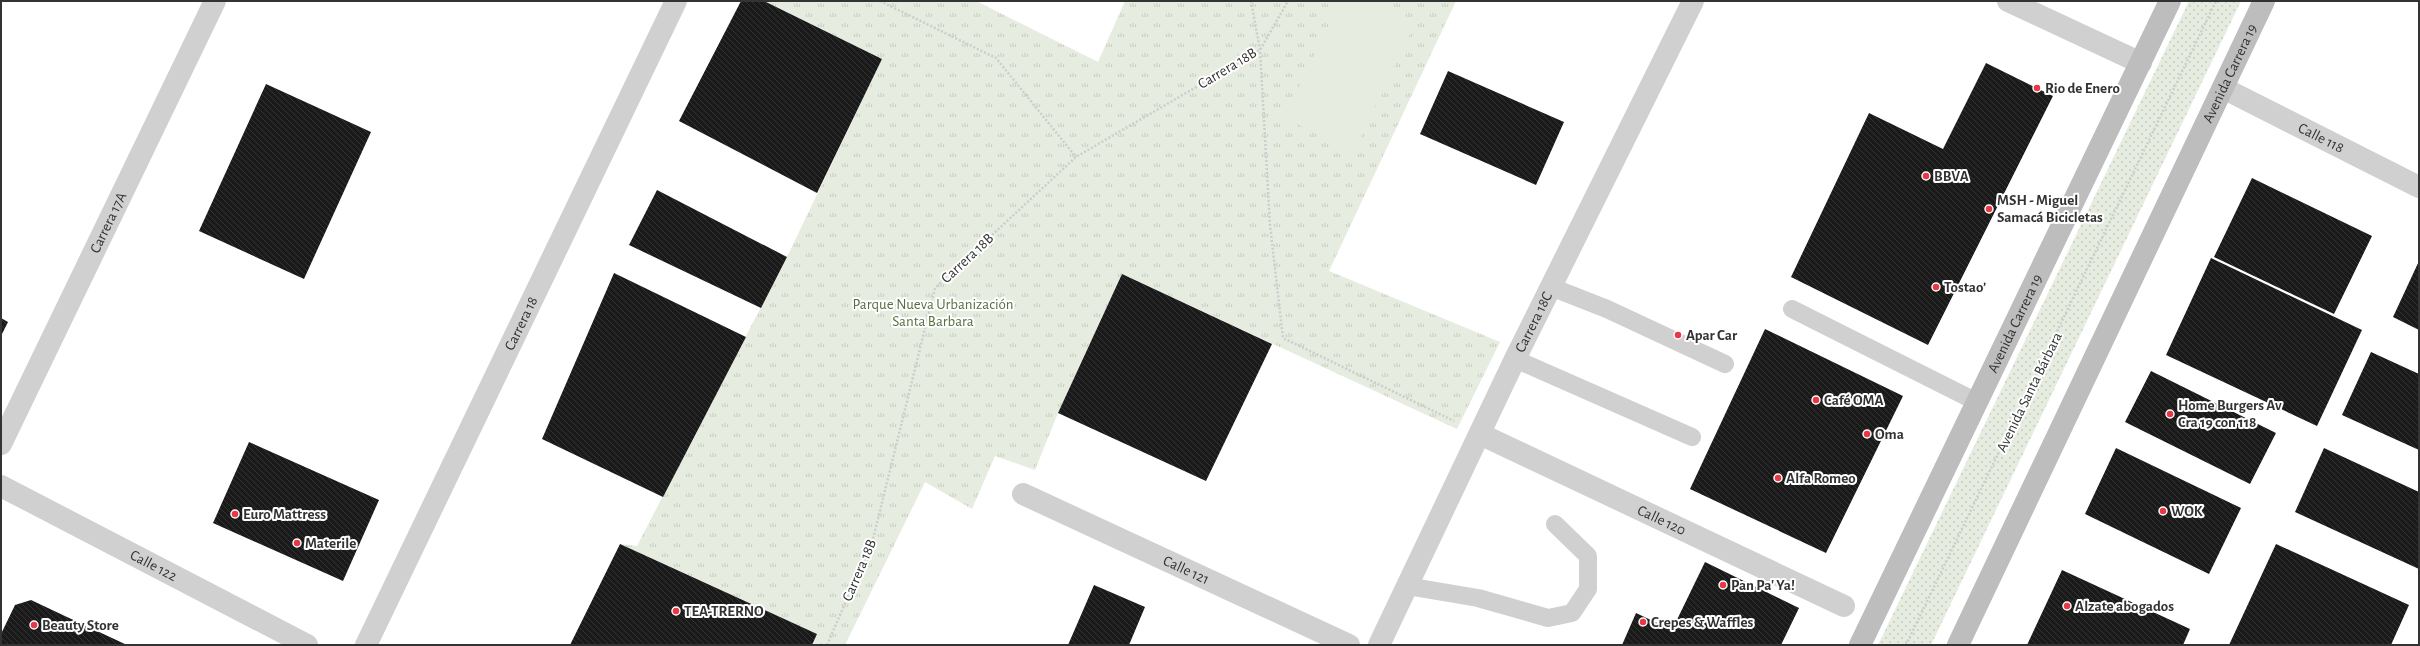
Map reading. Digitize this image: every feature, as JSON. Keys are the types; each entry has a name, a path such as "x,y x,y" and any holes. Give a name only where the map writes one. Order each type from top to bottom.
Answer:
{"main road":[{"name":"Avenida Carrera 19","path":"1860,645 2170,1"},
{"name":"Avenida Carrera 19","path":"1958,645 2264,1"}],"street":[{"name":"Carrera 17A","path":"1,444 215,1"},
{"name":"Carrera 18","path":"366,645 676,1"},
{"name":"Carrera 18C","path":"1379,645 1515,359 1693,1"},
{"path":"2008,1 2140,63"},
{"name":"Calle 118","path":"2223,88 2419,187"},
{"name":"Calle 120","path":"1480,434 1844,606"},
{"name":"Calle 122","path":"1,486 307,645"},
{"name":"Calle 121","path":"1023,494 1349,645"}],"lane":[{"path":"1551,287 1607,309 1726,364"},
{"path":"1792,308 1977,402"},
{"path":"1515,359 1692,437"},
{"path":"1408,586 1478,598 1548,618 1572,613 1588,589 1588,556 1555,524"}],"path":[{"path":"880,1 996,58 1076,157"},
{"path":"1251,1 1260,50 1270,225 1283,338 1480,434"},
{"name":"Carrera 18B","path":"827,645 873,539 935,288 1076,157 1260,50 1288,1"},
{"name":"Avenida Santa Bárbara","path":"1906,645 2216,1"}],"green space":[{"name":"Parque Nueva Urbanización Santa Barbara","path":"764,1 976,1 1098,62 1125,1 1456,1 1329,271 1500,342 1457,429 1122,274 1058,413 1035,470 995,456 972,509 925,482 845,645 812,645 817,634 620,544 637,546 787,257 882,59"},
{"path":"1340,1 1374,1 1416,21 1354,151 1284,118"},
{"path":"2189,1 2241,1 1931,645 1878,645"}],"building":[{"path":"741,1 764,1 882,59 817,193 679,121"},
{"name":"BBVA","path":"1986,63 2053,96 1928,345 1791,277 1869,113 1943,149"},
{"path":"1448,71 1564,122 1536,185 1420,134"},
{"path":"266,84 371,132 304,279 199,231"},
{"path":"2252,178 2372,236 2334,314 2214,257"},
{"path":"657,190 787,257 761,308 629,245"},
{"path":"2211,258 2362,330 2317,426 2166,355"},
{"path":"2419,261 2419,330 2393,317"},
{"path":"614,273 746,337 663,497 542,439"},
{"path":"1122,274 1272,344 1206,481 1058,413"},
{"path":"1,318 8,322 1,336"},
{"path":"1765,329 1903,396 1826,553 1690,489"},
{"path":"2371,352 2419,374 2419,450 2342,415"},
{"path":"2151,371 2276,433 2250,484 2125,422"},
{"path":"249,442 379,500 343,581 213,523"},
{"name":"WOK","path":"2116,448 2241,508 2209,574 2085,514"},
{"path":"2324,448 2419,492 2419,569 2295,512"},
{"name":"TEA-TRERNO","path":"620,544 817,634 812,645 570,645"},
{"path":"2276,544 2409,605 2391,645 2229,645"},
{"name":"Pan Pa' Ya!","path":"1705,562 1799,608 1781,645 1622,645 1636,613 1672,630"},
{"path":"2062,570 2190,629 2183,645 2027,645"},
{"path":"1094,585 1145,607 1129,645 1068,645"},
{"name":"Beauty Store","path":"31,600 127,645 1,645 1,634 15,605"}],"place":[{"name":"Rio de Enero","path":"2037,88"},
{"name":"BBVA","path":"1926,176"},
{"name":"MSH - Miguel Samacá Bicicletas","path":"1989,209"},
{"name":"Tostao’","path":"1936,287"},
{"name":"Apar Car","path":"1678,335"},
{"name":"Café OMA","path":"1816,400"},
{"name":"Home Burgers Av Cra 19 con 118","path":"2170,414"},
{"name":"Oma","path":"1867,434"},
{"name":"Alfa Romeo","path":"1778,478"},
{"name":"WOK","path":"2163,511"},
{"name":"Euro Mattress","path":"235,514"},
{"name":"Materile","path":"297,543"},
{"name":"Pan Pa' Ya!","path":"1723,585"},
{"name":"Alzate abogados","path":"2067,606"},
{"name":"TEA-TRERNO","path":"676,611"},
{"name":"Crepes & Waffles","path":"1643,622"},
{"name":"Beauty Store","path":"34,625"}]}
